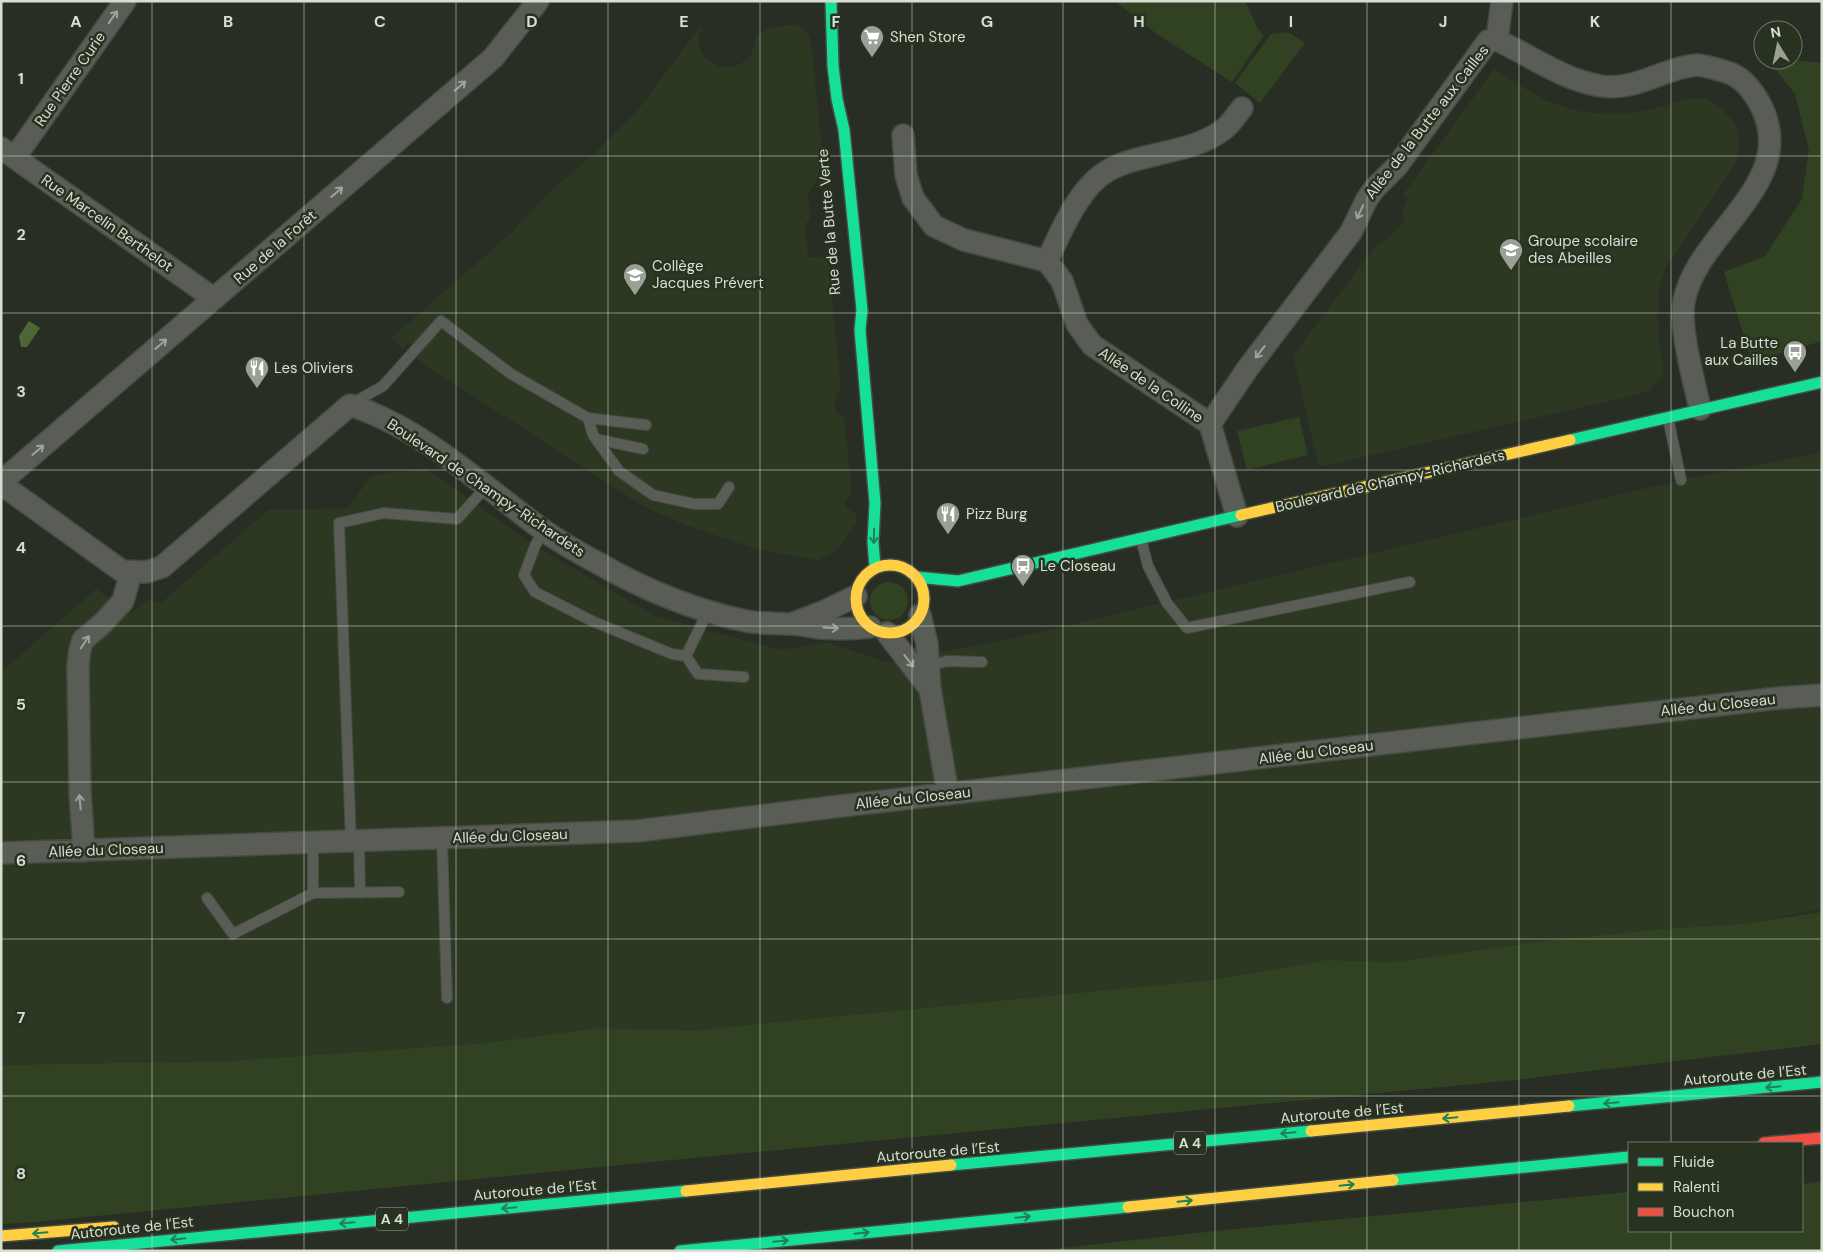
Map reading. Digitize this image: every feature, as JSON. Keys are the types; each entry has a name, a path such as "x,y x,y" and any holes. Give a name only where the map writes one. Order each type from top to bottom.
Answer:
{"main road":[{"name":"Rue de la Butte Verte","path":"830,1 830,26 839,111 836,130 852,311 860,330 875,503 874,568"},
{"name":"Boulevard de Champy-Richardets","path":"916,577 958,581 1822,382"},
{"name":"Rue de la Butte Verte","path":"875,503 885,525"},
{"path":"922,610 923,590 916,577 895,561 874,568 865,575 859,585 856,596 856,605 859,613 878,630 904,630 912,626 922,610 936,597"},
{"name":"Boulevard de Champy-Richardets","path":"947,589 958,581"},
{"name":"Autoroute de l’Est","path":"58,1251 1822,1082"},
{"path":"1776,1142 1822,1138"},
{"path":"680,1251 1628,1157"},
{"path":"1,1236 129,1225"},
{"path":"197,1226 226,1234"}],"street":[{"name":"Rue Pierre Curie","path":"8,153 125,1"},
{"name":"Rue de la Forêt","path":"1,483 493,58 538,1"},
{"path":"1497,40 1502,1"},
{"name":"Allée de la Butte aux Cailles","path":"1210,424 1248,368 1351,232 1361,209 1375,188 1397,166 1488,41 1497,40 1567,76 1601,86 1635,84 1697,65 1733,74 1746,84 1759,102 1768,120 1770,147 1768,163 1760,180 1696,272 1684,301 1684,335 1700,409"},
{"path":"903,135 906,175 913,198 934,226 964,240 1047,262 1071,212 1087,189 1107,170 1138,158 1199,142 1224,129 1242,108"},
{"name":"Rue Marcelin Berthelot","path":"8,153 213,298"},
{"name":"Allée de la Colline","path":"1047,262 1062,281 1077,324 1092,345 1210,424 1236,516"},
{"path":"1,483 122,571 146,572 162,567 350,404"},
{"name":"Boulevard de Champy-Richardets","path":"350,404 374,412 403,428 487,486 544,530 571,548 637,585 691,607 746,621 839,629 878,630"},
{"path":"84,851 80,792 78,666 80,649 83,640 123,602 132,572"},
{"name":"Boulevard de Champy-Richardets","path":"792,624 856,596"},
{"path":"922,610 927,644 930,689 948,794"},
{"path":"878,630 930,689"},
{"name":"Allée du Closeau","path":"1,853 313,844 637,831 1779,698 1822,695"}],"lane":[{"path":"350,404 383,386 441,321 511,374 588,418 646,426"},
{"path":"1667,417 1681,480"},
{"path":"588,418 593,435 619,471 653,495 694,504 718,504 729,487"},
{"path":"596,439 643,449"},
{"path":"360,892 355,842 339,523 384,513 457,519 487,486"},
{"path":"544,530 535,546 524,575 535,592 592,621 672,654 686,656 698,674 744,677"},
{"path":"1141,538 1148,566 1167,603 1186,628 1410,582"},
{"path":"686,656 708,611"},
{"path":"929,666 947,661 982,662"},
{"path":"442,839 447,998"},
{"path":"313,844 313,893"},
{"path":"207,898 233,934 313,893 399,892"}],"shaded area":[{"path":"1115,1 1245,1 1258,29 1264,35 1232,82 1157,34"},
{"name":"Collège Jacques Prévert","path":"796,25 803,29 811,41 823,160 819,161 819,176 808,197 810,217 805,224 808,257 824,258 829,265 841,388 835,396 836,412 844,418 852,493 845,500 845,508 853,511 856,515 856,524 837,550 818,560 759,550 683,524 643,506 428,367 418,359 418,350 408,343 403,348 391,338 510,234 550,192 597,151 638,110 699,28 701,29 698,40 699,47 706,59 720,67 734,67 750,57 756,42 756,35 769,28"},
{"path":"1288,32 1305,43 1260,103 1235,83 1271,34"},
{"path":"1803,61 1822,63 1822,341 1752,362 1724,272 1765,256 1802,199 1809,150 1795,94 1776,70 1803,70"},
{"name":"Groupe scolaire des Abeilles","path":"1494,69 1542,99 1574,110 1591,113 1620,114 1649,110 1688,99 1704,98 1719,106 1737,128 1739,155 1733,167 1668,264 1662,277 1658,294 1658,331 1664,375 1649,391 1636,395 1319,467 1293,356 1377,244 1387,240 1405,221 1402,211 1408,199 1403,195"},
{"path":"29,321 40,328 27,347 21,347 19,336"},
{"path":"1299,417 1308,455 1247,470 1237,431"},
{"path":"1822,452 1822,909 1740,924 1660,929 1535,942 1394,962 1327,960 1210,980 697,1030 598,1028 486,1043 229,1061 1,1065 1,672 96,589 131,613 148,600 162,602 268,510 348,508 371,476 426,468 535,546 655,616 781,650 827,642 886,662 1006,640 1681,480"},
{"path":"889,582 903,587 908,601 903,615 889,620 875,615 870,601 875,587"},
{"path":"1822,912 1822,1044 1505,1081 1,1224 1,1065 229,1061 486,1043 598,1028 697,1030 1210,980 1327,960 1394,962 1535,942 1660,929 1740,924"},
{"path":"1822,1181 1822,1251 1035,1251 1225,1230 1628,1192 1628,1232 1803,1232 1803,1184"}],"traffic: fast":[{"path":"831,1 833,66 837,99 844,130 862,310 860,330 875,503 873,542 875,568"},
{"path":"1570,440 1822,382"},
{"path":"916,577 958,581 1241,515"},
{"path":"1569,1106 1822,1082"},
{"path":"951,1165 1311,1131"},
{"path":"1393,1180 1628,1157"},
{"path":"58,1251 686,1191"},
{"path":"680,1251 1128,1207"}],"traffic: slow":[{"path":"1241,515 1570,440"},
{"path":"897,565 909,571 918,580 924,592 924,599 922,612 914,623 897,633 883,633 866,623 858,612 856,592 866,575 877,567 897,565"},
{"path":"1311,1131 1569,1106"},
{"path":"686,1191 951,1165"},
{"path":"1128,1207 1393,1180"},
{"path":"1,1236 114,1227"}],"traffic: jam":[{"path":"1776,1142 1822,1138"}],"place":[{"name":"Shen Store","path":"872,58"},
{"name":"Groupe scolaire des Abeilles","path":"1511,271"},
{"name":"Collège Jacques Prévert","path":"635,296"},
{"name":"La Butte aux Cailles","path":"1795,373"},
{"name":"Les Oliviers","path":"257,389"},
{"name":"Pizz Burg","path":"948,535"},
{"name":"Le Closeau","path":"1023,587"}]}
